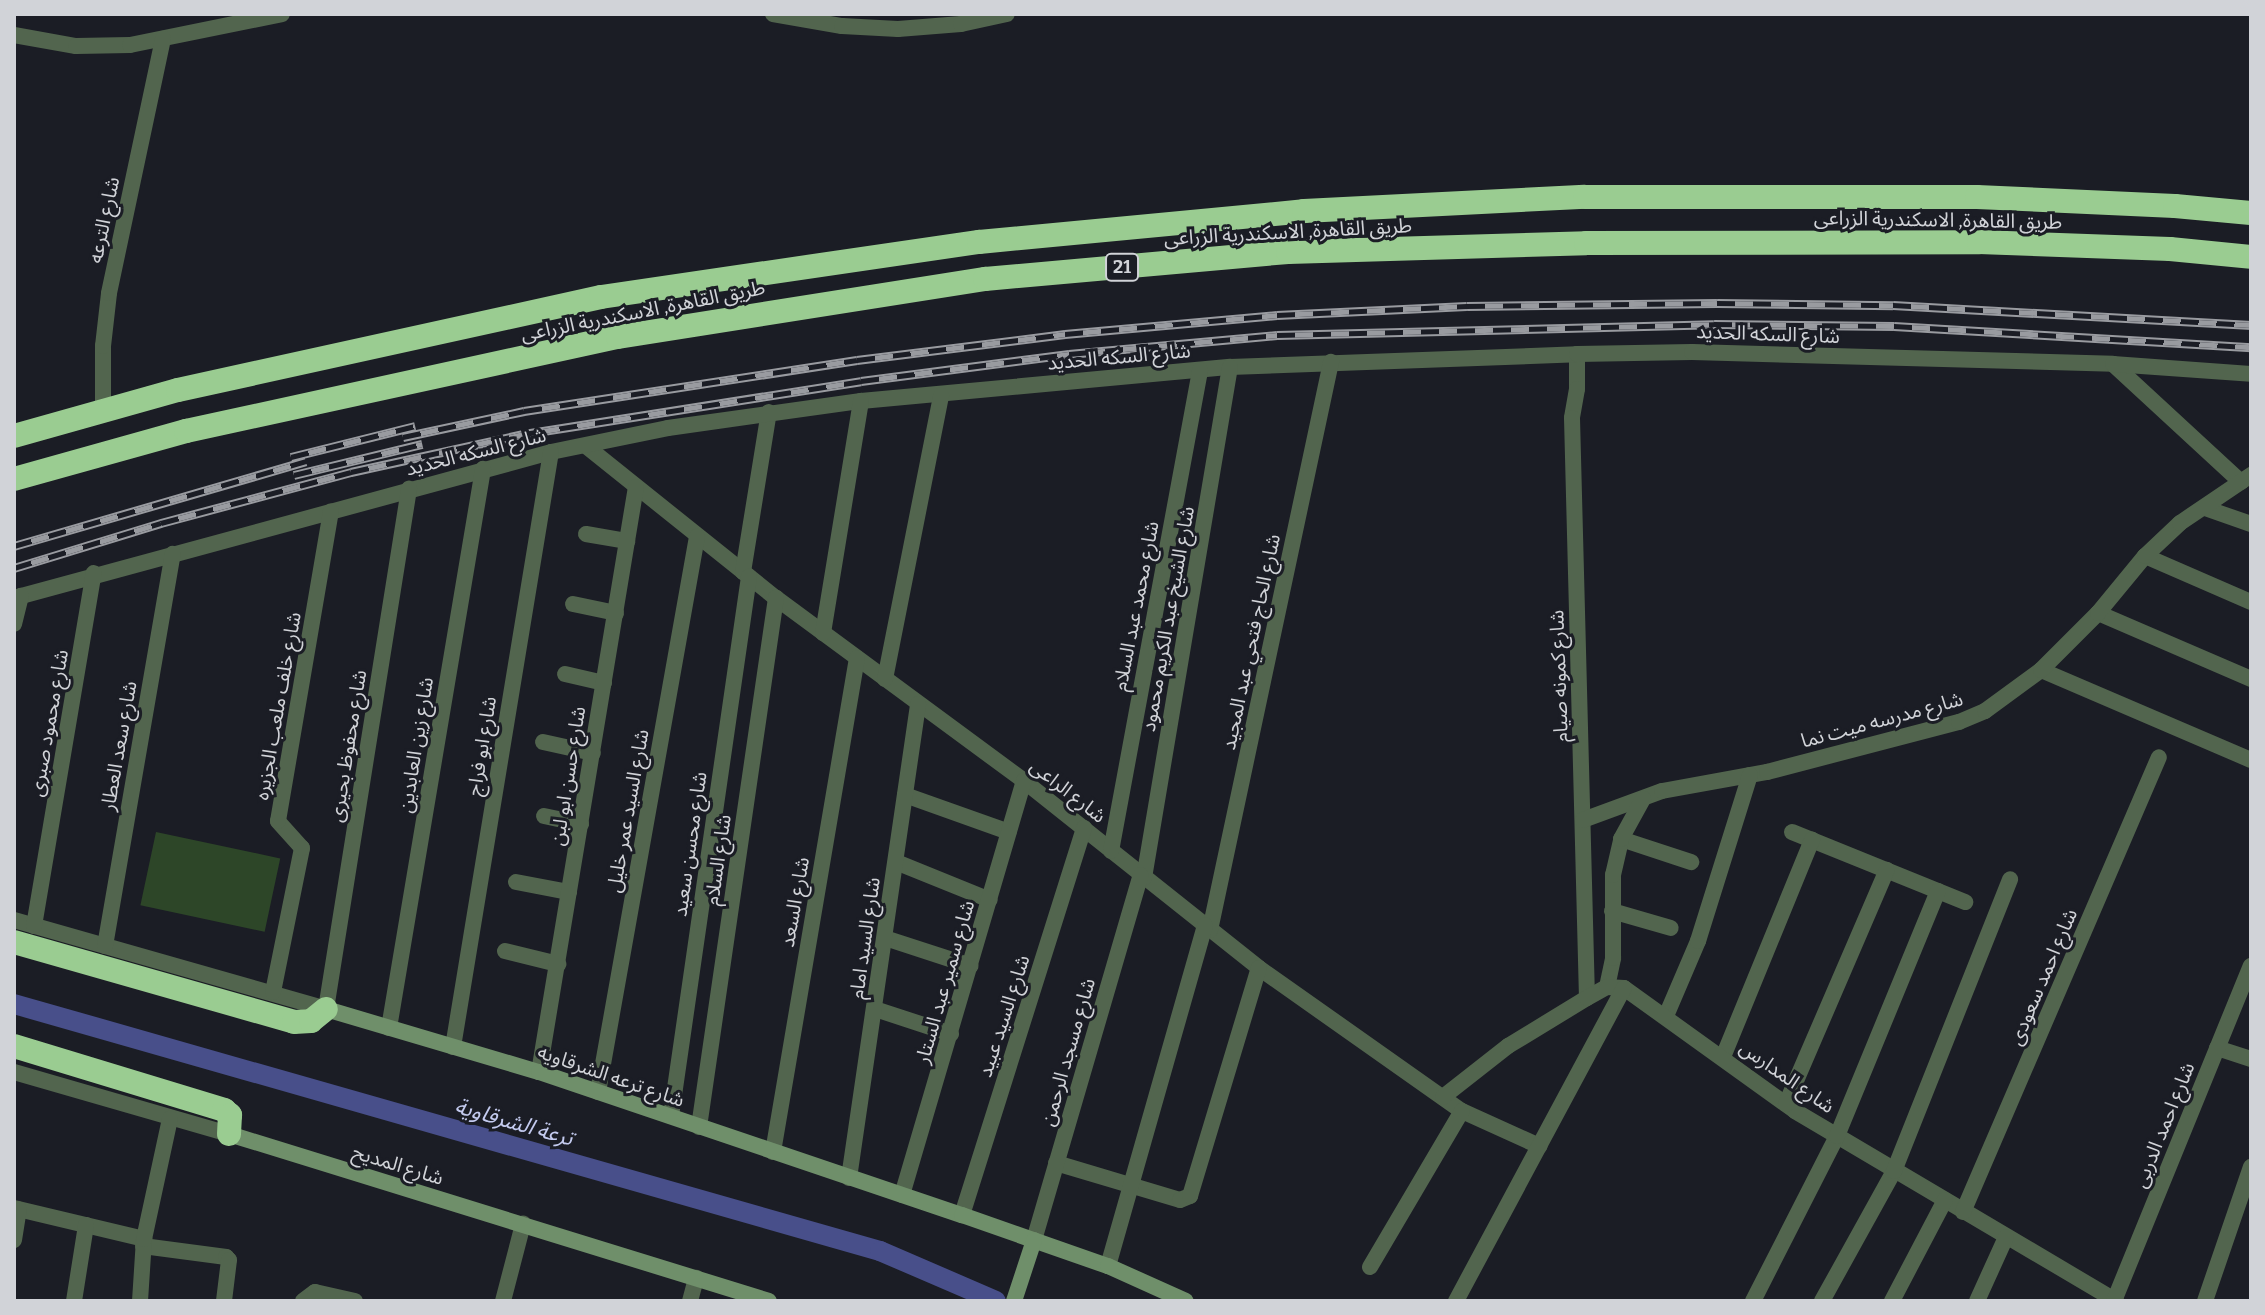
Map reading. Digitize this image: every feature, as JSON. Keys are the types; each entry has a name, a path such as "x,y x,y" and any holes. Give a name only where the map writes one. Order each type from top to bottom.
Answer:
{"highway":[{"name":"طريق القاهرة, الاسكندرية الزراعى","path":"14,436 178,390 647,290 979,242 1257,216 1585,197 1977,197 2175,206 2251,213"},
{"name":"طريق القاهرة, الاسكندرية الزراعى","path":"14,479 186,431 618,337 985,279 1288,252 1586,243 1979,242 2170,249 2251,257"},
{"path":"14,942 294,1022 311,1021 326,1009"},
{"path":"14,1046 224,1110 230,1115 229,1134"}],"street":[{"path":"14,55 20,37 76,46 130,45 282,14"},
{"path":"773,14 842,26 898,29 961,24 1007,14"},
{"name":"شارع الترعه","path":"103,411 103,346 109,293 163,39"},
{"name":"شارع السكه الحديد","path":"17,597 94,573 551,452 668,428 861,401 1230,367 1577,354 1692,352 2113,364 2251,374"},
{"name":"شارع كمونه صيام","path":"1577,354 1577,389 1572,418 1587,998"},
{"name":"شارع الحاج فتحي عبد المجيد","path":"1108,1266 1208,928 1331,362"},
{"path":"2113,364 2246,478"},
{"name":"شارع الشيخ عبد الكريم محمود","path":"1143,877 1230,367"},
{"name":"شارع محمد عبد السلام","path":"1111,851 1200,370"},
{"path":"885,679 941,395"},
{"path":"823,633 861,401"},
{"name":"شارع محسن سعيد","path":"671,1116 769,412"},
{"name":"شارع الراعى","path":"586,446 697,537 1024,781 1259,968 1462,1111 1539,1146"},
{"name":"شارع ابو فراج","path":"453,1047 551,452"},
{"name":"شارع زين العابدين","path":"389,1028 483,469"},
{"name":"شارع مدرسه ميت نما","path":"1583,820 1695,783 1750,775 1959,722 2013,693 2041,670 2098,613 2145,556 2180,523 2246,478"},
{"name":"شارع حسن ابو لبن","path":"539,1072 636,487"},
{"name":"شارع محفوظ بحيرى","path":"326,1009 409,489"},
{"path":"2205,508 2251,524"},
{"name":"شارع خلف ملعب الجزيره","path":"273,992 302,848 278,821 331,512"},
{"path":"586,534 627,541"},
{"name":"شارع السيد عمر خليل","path":"598,1092 697,537"},
{"name":"شارع سعد العطار","path":"105,946 173,554"},
{"path":"2145,556 2251,602"},
{"name":"شارع محمود صبرى","path":"34,926 94,573"},
{"path":"14,624 17,597"},
{"name":"شارع السلام","path":"699,1127 776,598"},
{"path":"573,604 616,613"},
{"path":"2098,613 2251,679"},
{"name":"شارع السعد","path":"773,1152 857,658"},
{"path":"2041,670 2251,760"},
{"path":"565,674 604,683"},
{"name":"شارع السيد امام","path":"849,1178 918,704"},
{"path":"543,742 593,753"},
{"name":"شارع احمد سعودى","path":"1963,1212 2159,757"},
{"path":"1666,1016 1698,941 1750,775"},
{"name":"شارع سمير عبد الستار","path":"902,1195 1024,781"},
{"path":"905,795 1009,832"},
{"path":"1456,1301 1539,1146 1615,987 1613,875 1621,839 1643,799"},
{"path":"544,816 581,824"},
{"name":"شارع السيد عبيد","path":"962,1215 1084,828"},
{"path":"1792,832 1965,902"},
{"path":"1621,839 1691,862"},
{"path":"1723,1057 1812,840"},
{"path":"896,862 990,900"},
{"path":"1786,1104 1887,870"},
{"name":"شارع مسجد الرحمن","path":"1034,1240 1143,877"},
{"path":"1822,1301 1894,1171 2010,879"},
{"path":"516,882 569,892"},
{"path":"1753,1301 1837,1136 1938,891"},
{"path":"1612,911 1671,928"},
{"name":"شارع ترعه الشرقاويه","path":"14,920 273,992 539,1072 1108,1266 1186,1301"},
{"path":"885,938 971,966"},
{"path":"505,951 558,964"},
{"name":"شارع احمد الدربى","path":"2115,1301 2251,966"},
{"path":"1056,1163 1180,1200 1193,1191 1259,968"},
{"path":"1443,1097 1508,1046 1587,998 1615,987"},
{"name":"شارع المدارس","path":"1615,987 1666,1016 1786,1104 2115,1301"},
{"path":"875,1009 951,1034"},
{"path":"2217,1048 2251,1059"},
{"name":"شارع المديح","path":"14,1072 229,1134 769,1301"},
{"path":"1370,1267 1462,1111"},
{"path":"140,1301 144,1243 170,1119"},
{"path":"2205,1301 2251,1167"},
{"path":"1892,1301 1945,1200"},
{"path":"14,1240 16,1209 86,1225 144,1243 229,1260 224,1301"},
{"path":"503,1301 523,1224"},
{"path":"74,1301 86,1225"},
{"path":"1977,1301 2006,1237"},
{"path":"1014,1301 1034,1240"},
{"path":"690,1301 696,1278"},
{"path":"303,1301 309,1294 321,1292 355,1301"}],"green space":[{"path":"156,832 280,858 265,932 140,905"}],"waterway":[{"name":"ترعة الشرقاوية","path":"14,1004 880,1251 996,1301"}],"railway":[{"path":"403,437 524,411 857,360 1065,334 1277,315 1467,306 1717,303 1893,305 2251,325"},
{"path":"14,568 161,523 351,472 524,434 861,381 1069,354 1277,335 1714,324 1894,326 2251,347"},
{"path":"291,457 415,426"},
{"path":"294,475 422,444"},
{"path":"14,546 306,461"}]}
